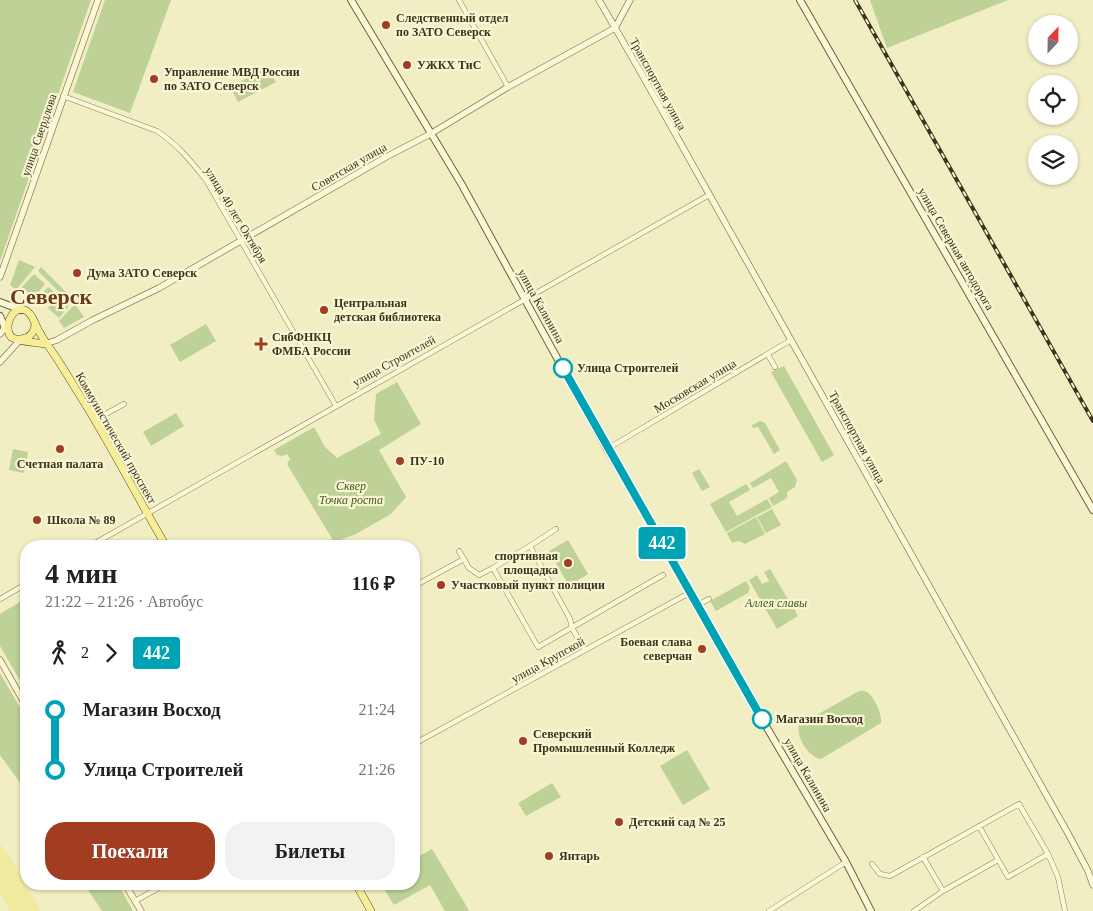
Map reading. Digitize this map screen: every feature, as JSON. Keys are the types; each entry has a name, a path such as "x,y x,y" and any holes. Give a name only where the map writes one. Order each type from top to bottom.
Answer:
{"main road":[{"name":"улица Калинина","path":"351,0 432,133 608,449 691,592 730,665 846,862 871,911"},
{"name":"улица Северная автодорога","path":"800,0 1093,510"},
{"path":"0,302 31,314 34,328 30,335 20,340"},
{"path":"2,331 9,314 13,311 21,310"},
{"path":"0,316 2,331"},
{"name":"Коммунистический проспект","path":"34,322 45,344 60,363 95,420 162,540"},
{"path":"2,331 20,340 45,344"},
{"path":"359,890 371,911"}],"street":[{"name":"улица Свердлова","path":"0,277 98,0"},
{"path":"460,0 508,87"},
{"name":"Транспортная улица","path":"599,0 1070,837 1088,871 1093,885"},
{"path":"615,28 630,0"},
{"name":"Советская улица","path":"45,344 65,336 159,288 386,157 432,133 508,87 615,28"},
{"name":"улица 40 лет Октября","path":"64,96 157,131 169,139 188,157 206,180 336,406"},
{"name":"улица Строителей","path":"100,540 709,195"},
{"path":"0,362 20,340"},
{"name":"Московская улица","path":"608,449 792,340"},
{"path":"768,355 775,366"},
{"path":"95,420 124,404"},
{"path":"459,551 473,572 478,575 493,568 556,529"},
{"path":"530,546 585,650"},
{"path":"420,583 464,559"},
{"path":"493,568 538,647 663,575"},
{"path":"0,599 20,587"},
{"name":"улица Крупской","path":"420,741 691,592"},
{"path":"698,605 709,599"},
{"path":"0,660 20,695"},
{"path":"872,864 880,874 890,876 1019,804 1048,854 1058,877 1065,911"},
{"path":"979,826 1008,877 1048,854"},
{"path":"923,857 943,891"},
{"path":"914,911 943,891 998,860"},
{"path":"769,911 846,862"},
{"path":"129,890 141,911"},
{"path":"135,901 155,890"}],"green space":[{"path":"0,0 91,0 0,261"},
{"path":"105,0 171,0 130,113 73,92"},
{"path":"870,0 1008,0 887,48"},
{"path":"267,67 276,82 238,102 230,87"},
{"path":"19,260 35,267 16,290 10,285"},
{"path":"41,267 74,300 71,304 38,271"},
{"path":"34,274 45,284 34,298 22,287"},
{"path":"48,287 56,293 46,306 37,299"},
{"path":"58,297 69,306 59,318 48,308"},
{"path":"75,304 84,317 64,328 59,321"},
{"path":"206,324 216,341 180,362 170,345"},
{"path":"784,366 834,455 822,462 771,372"},
{"name":"Сквер Точка роста","path":"397,382 421,424 379,450 406,497 391,514 354,535 340,540 333,540 287,464 290,459 287,454 283,456 277,455 274,450 314,427 325,447 337,458 381,434 374,420 376,394"},
{"path":"176,413 184,426 151,446 143,432"},
{"path":"760,421 765,423 780,450 774,454 758,427 753,428 752,425"},
{"path":"13,449 28,452 24,473 9,470"},
{"path":"786,461 797,480 795,487 787,492 787,498 773,506 769,498 779,492 771,478 753,488 750,483"},
{"path":"699,469 710,487 702,491 692,473"},
{"path":"746,484 750,490 729,502 737,516 767,499 772,507 726,532 710,504"},
{"path":"772,509 781,525 766,533 757,517"},
{"path":"756,517 765,534 745,544 739,541 732,543 727,533"},
{"name":"спортивная площадка","path":"568,540 588,574 569,586 549,551"},
{"name":"Аллея славы","path":"770,569 798,616 777,629 749,580 757,575 762,584 769,581 764,572"},
{"path":"746,581 750,588 748,593 716,611 710,601"},
{"path":"20,602 20,681 0,646 0,614"},
{"path":"0,673 20,708 20,783 0,755"},
{"path":"859,691 866,691 870,694 879,711 881,723 821,759 812,755 801,741 799,725"},
{"path":"687,750 710,789 683,805 660,766"},
{"path":"552,783 561,797 526,816 518,803"},
{"path":"432,849 469,911 445,911 430,885 394,905 385,890 420,890 420,856"},
{"path":"88,890 121,890 133,911 102,911"}],"sand":[{"path":"0,844 20,874 20,890 29,890 41,911 10,911 0,893"}],"railway":[{"path":"855,0 1093,421"}],"bus line":[{"name":"442","path":"563,368 762,719"}],"place":[{"name":"Следственный отдел по ЗАТО Северск","path":"386,25"},
{"name":"УЖКХ ТиС","path":"407,65"},
{"name":"Управление МВД России по ЗАТО Северск","path":"154,79"},
{"name":"Дума ЗАТО Северск","path":"77,273"},
{"name":"Центральная детская библиотека","path":"324,310"},
{"name":"СибФНКЦ ФМБА России","path":"261,344"},
{"name":"Улица Строителей","path":"563,368"},
{"name":"Счетная палата","path":"60,449"},
{"name":"ПУ-10","path":"400,461"},
{"name":"Школа № 89","path":"37,520"},
{"name":"спортивная площадка","path":"568,563"},
{"name":"Участковый пункт полиции","path":"441,585"},
{"name":"Боевая слава северчан","path":"702,649"},
{"name":"Магазин Восход","path":"762,719"},
{"name":"Северский Промышленный Колледж","path":"523,741"},
{"name":"Детский сад № 25","path":"619,822"},
{"name":"Янтарь","path":"549,856"}],"district":[{"name":"Северск","path":"51,296"}]}
